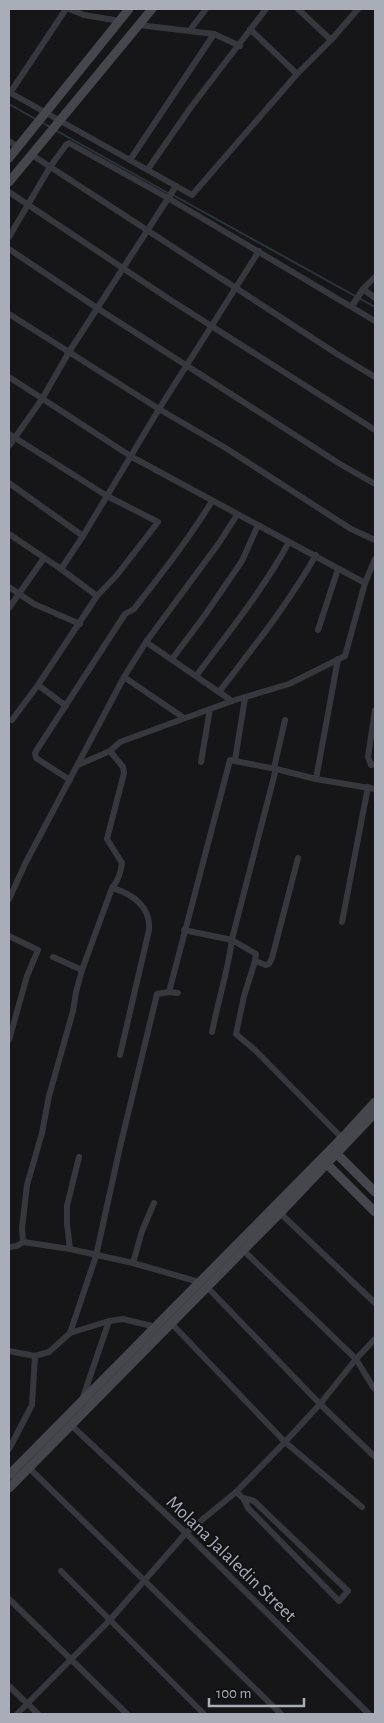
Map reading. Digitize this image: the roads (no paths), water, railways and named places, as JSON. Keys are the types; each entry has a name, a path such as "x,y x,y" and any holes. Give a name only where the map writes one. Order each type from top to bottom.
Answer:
{"main road":[{"path":"9,158 130,9"},
{"path":"9,182 152,9"},
{"path":"54,101 54,107 57,112 61,114 67,112"},
{"path":"33,128 41,130 44,135 43,141"},
{"path":"9,1474 171,1323 203,1285 334,1151 375,1102"},
{"path":"344,1140 375,1113"},
{"path":"334,1151 375,1192"},
{"path":"324,1161 375,1212"},
{"path":"9,1488 71,1425 84,1404 156,1327 243,1250 280,1213 324,1161"}],"street":[{"path":"120,21 84,15 68,9 10,93 148,169 172,193 192,195 297,74 331,40 358,9"},
{"path":"190,30 206,9"},
{"path":"148,169 266,9"},
{"path":"298,9 331,40"},
{"path":"139,25 214,34 240,46"},
{"path":"250,29 297,74"},
{"path":"130,160 214,34"},
{"path":"9,141 18,147"},
{"path":"9,237 50,167 67,143 70,143 172,193 260,251 375,320"},
{"path":"32,155 236,289 375,377"},
{"path":"9,192 122,269 375,430"},
{"path":"9,446 11,436 42,399 97,308 172,193"},
{"path":"9,249 187,366 340,464 375,484"},
{"path":"61,569 132,457 159,409 260,251"},
{"path":"352,306 363,289 375,277"},
{"path":"363,289 375,298"},
{"path":"359,310 375,315"},
{"path":"9,314 159,409 224,447 351,529 375,540"},
{"path":"9,376 132,457 365,583"},
{"path":"11,436 107,496 158,522 117,575 97,596 80,624 12,720"},
{"path":"9,483 83,536"},
{"path":"70,780 36,758 38,748 125,614 134,609 172,560 196,528 212,501"},
{"path":"9,899 26,862 124,677 146,642 219,543 237,515"},
{"path":"172,658 205,615 242,561 258,525"},
{"path":"9,534 97,596"},
{"path":"196,676 259,591 277,565 289,542"},
{"path":"219,692 276,618 316,555"},
{"path":"9,608 44,558"},
{"path":"78,765 110,751 120,742 232,701 289,684 345,656 365,583 373,571 375,559"},
{"path":"318,630 338,568"},
{"path":"9,587 34,604 80,624"},
{"path":"146,642 172,658 232,701"},
{"path":"316,778 338,659"},
{"path":"124,677 184,718"},
{"path":"38,685 66,706"},
{"path":"235,760 245,698"},
{"path":"201,762 210,709"},
{"path":"375,710 368,757 371,766 375,764"},
{"path":"212,1032 285,720"},
{"path":"23,1242 22,1228 27,1184 42,1133 49,1096 73,1011 76,992 82,970 112,888 116,884 122,863 108,839 124,773 122,767 110,751"},
{"path":"169,992 230,760 375,789"},
{"path":"342,922 368,787"},
{"path":"255,961 266,966 270,964 298,858"},
{"path":"112,888 126,892 139,901 150,920 120,1055"},
{"path":"184,930 232,940 256,954 236,1034 344,1140"},
{"path":"9,936 38,950 27,976 9,1040"},
{"path":"53,958 82,970"},
{"path":"70,1333 96,1256 157,994 178,993"},
{"path":"70,1249 67,1224 68,1206 79,1157"},
{"path":"133,1263 142,1232 154,1203"},
{"path":"280,1213 375,1303"},
{"path":"9,1247 17,1246 23,1242 70,1249 133,1263 203,1285 375,1457"},
{"path":"243,1250 356,1359 375,1389"},
{"path":"9,1351 35,1356 49,1352 70,1333 109,1321 123,1320 156,1327"},
{"path":"84,1404 109,1321"},
{"path":"171,1323 284,1442 362,1507"},
{"path":"17,1714 109,1621 186,1533 236,1492 284,1442 320,1404 356,1359 375,1339"},
{"path":"9,1449 32,1405 35,1356"},
{"name":"Molana Jalaledin Street","path":"71,1425 186,1533 370,1714"},
{"path":"29,1468 281,1714"},
{"path":"236,1492 243,1498 248,1508 339,1601 348,1591 254,1501 243,1498"},
{"path":"61,1571 204,1714"},
{"path":"9,1599 127,1714"},
{"path":"9,1686 38,1714"},
{"path":"370,1714 375,1709"}],"waterway":[{"path":"9,104 37,120"},
{"path":"41,122 50,127"},
{"path":"57,131 168,193"},
{"path":"173,195 375,307"}]}
